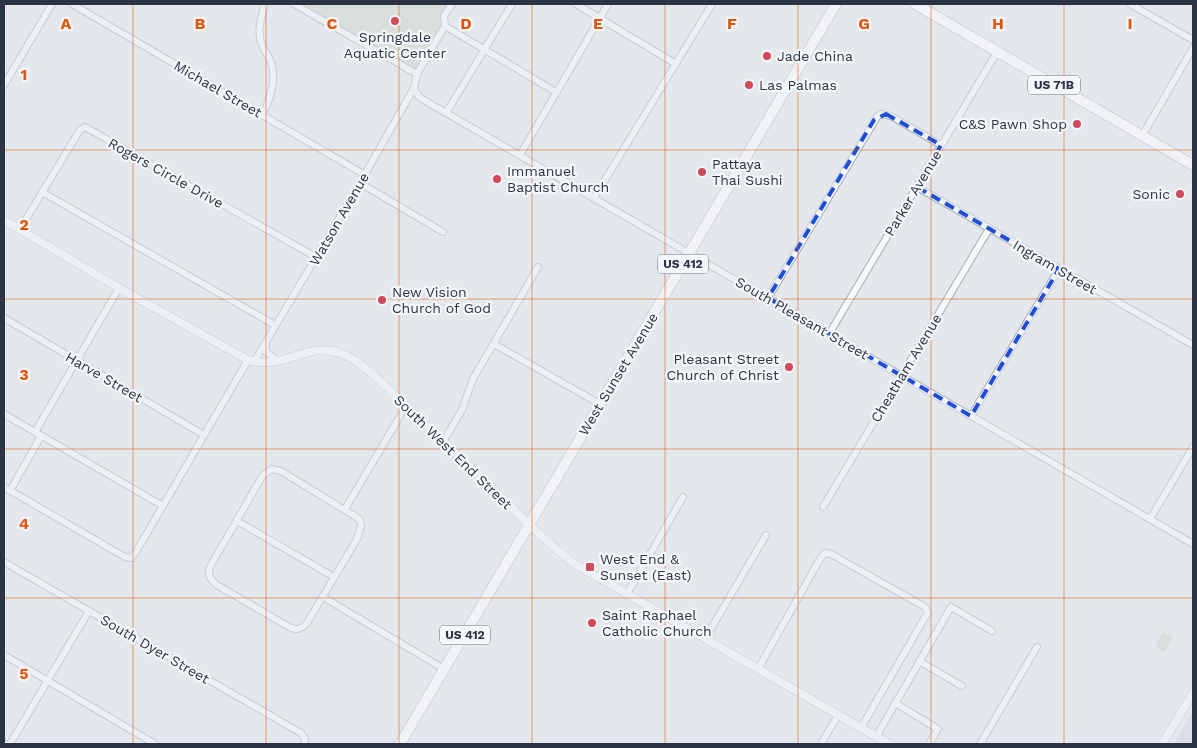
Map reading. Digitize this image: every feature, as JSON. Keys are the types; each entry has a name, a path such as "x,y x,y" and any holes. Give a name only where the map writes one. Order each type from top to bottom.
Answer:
{"highway":[{"name":"West Sunset Avenue","path":"400,744 836,4"},
{"name":"US 71B","path":"915,4 1193,164"}],"street":[{"path":"4,84 52,4"},
{"name":"Michael Street","path":"72,4 365,174"},
{"path":"262,115 266,108 273,80 271,61 264,51 260,40 259,25 265,4"},
{"path":"294,4 417,74"},
{"name":"Watson Avenue","path":"7,489 125,557 131,558 204,435 251,361 266,341 360,183 414,88 417,74 445,26 444,16 452,4"},
{"path":"446,113 512,4"},
{"path":"576,4 676,64"},
{"path":"520,155 608,4"},
{"path":"594,198 712,4"},
{"path":"1130,4 1193,40"},
{"path":"445,26 556,92"},
{"path":"1142,136 1193,48"},
{"name":"Parker Avenue","path":"829,334 997,52"},
{"name":"South Pleasant Street","path":"414,88 422,99 1193,544"},
{"path":"768,298 874,120 881,114 891,116 942,145"},
{"name":"Rogers Circle Drive","path":"20,230 80,130 85,127 316,257"},
{"path":"360,183 443,232"},
{"name":"Ingram Street","path":"917,187 1193,345"},
{"path":"42,192 275,325"},
{"name":"South West End Street","path":"4,220 119,288 251,361 265,364 279,362 314,351 337,352 353,359 406,406 529,525 575,564 889,744"},
{"name":"Cheatham Avenue","path":"823,507 989,229"},
{"path":"443,442 462,410 473,379 538,267"},
{"path":"971,416 1059,269"},
{"path":"35,432 119,288"},
{"name":"Harve Street","path":"4,318 204,435"},
{"path":"266,341 266,352 279,362"},
{"path":"494,344 600,404"},
{"path":"345,509 406,406"},
{"path":"4,414 163,506"},
{"path":"7,489 42,436"},
{"path":"1150,519 1193,447"},
{"path":"272,469 281,471 360,520 361,531 304,627 294,630 212,581 209,577 208,571 237,521 264,475 272,469"},
{"path":"627,594 683,497"},
{"path":"237,521 334,577"},
{"path":"705,639 766,535"},
{"path":"758,669 825,553 831,554 925,607 928,613 861,728"},
{"name":"South Dyer Street","path":"4,562 301,733 304,742"},
{"path":"323,597 444,669"},
{"path":"876,736 951,607 992,631"},
{"path":"10,744 89,611"},
{"path":"980,744 1036,647"},
{"path":"4,656 156,744"},
{"path":"919,661 962,686"},
{"path":"1162,744 1193,693"},
{"path":"895,703 938,729 929,744"},
{"path":"821,744 838,715"}],"highlighted area":[{"path":"886,114 941,145 917,187 1059,269 971,416 768,298 874,120"}],"shaded area":[{"path":"1193,711 1193,744 1174,744"}],"green space":[{"path":"294,4 452,4 444,16 445,26 417,74"},
{"path":"1163,632 1173,638 1164,652 1155,646"}],"place":[{"name":"Springdale Aquatic Center","path":"395,21"},
{"name":"Jade China","path":"767,56"},
{"name":"Las Palmas","path":"749,85"},
{"name":"C&S Pawn Shop","path":"1077,124"},
{"name":"Pattaya Thai Sushi","path":"702,172"},
{"name":"Immanuel Baptist Church","path":"497,179"},
{"name":"Sonic","path":"1180,194"},
{"name":"New Vision Church of God","path":"382,300"},
{"name":"Pleasant Street Church of Christ","path":"789,367"},
{"name":"West End & Sunset (East)","path":"590,567"},
{"name":"Saint Raphael Catholic Church","path":"592,623"}]}
